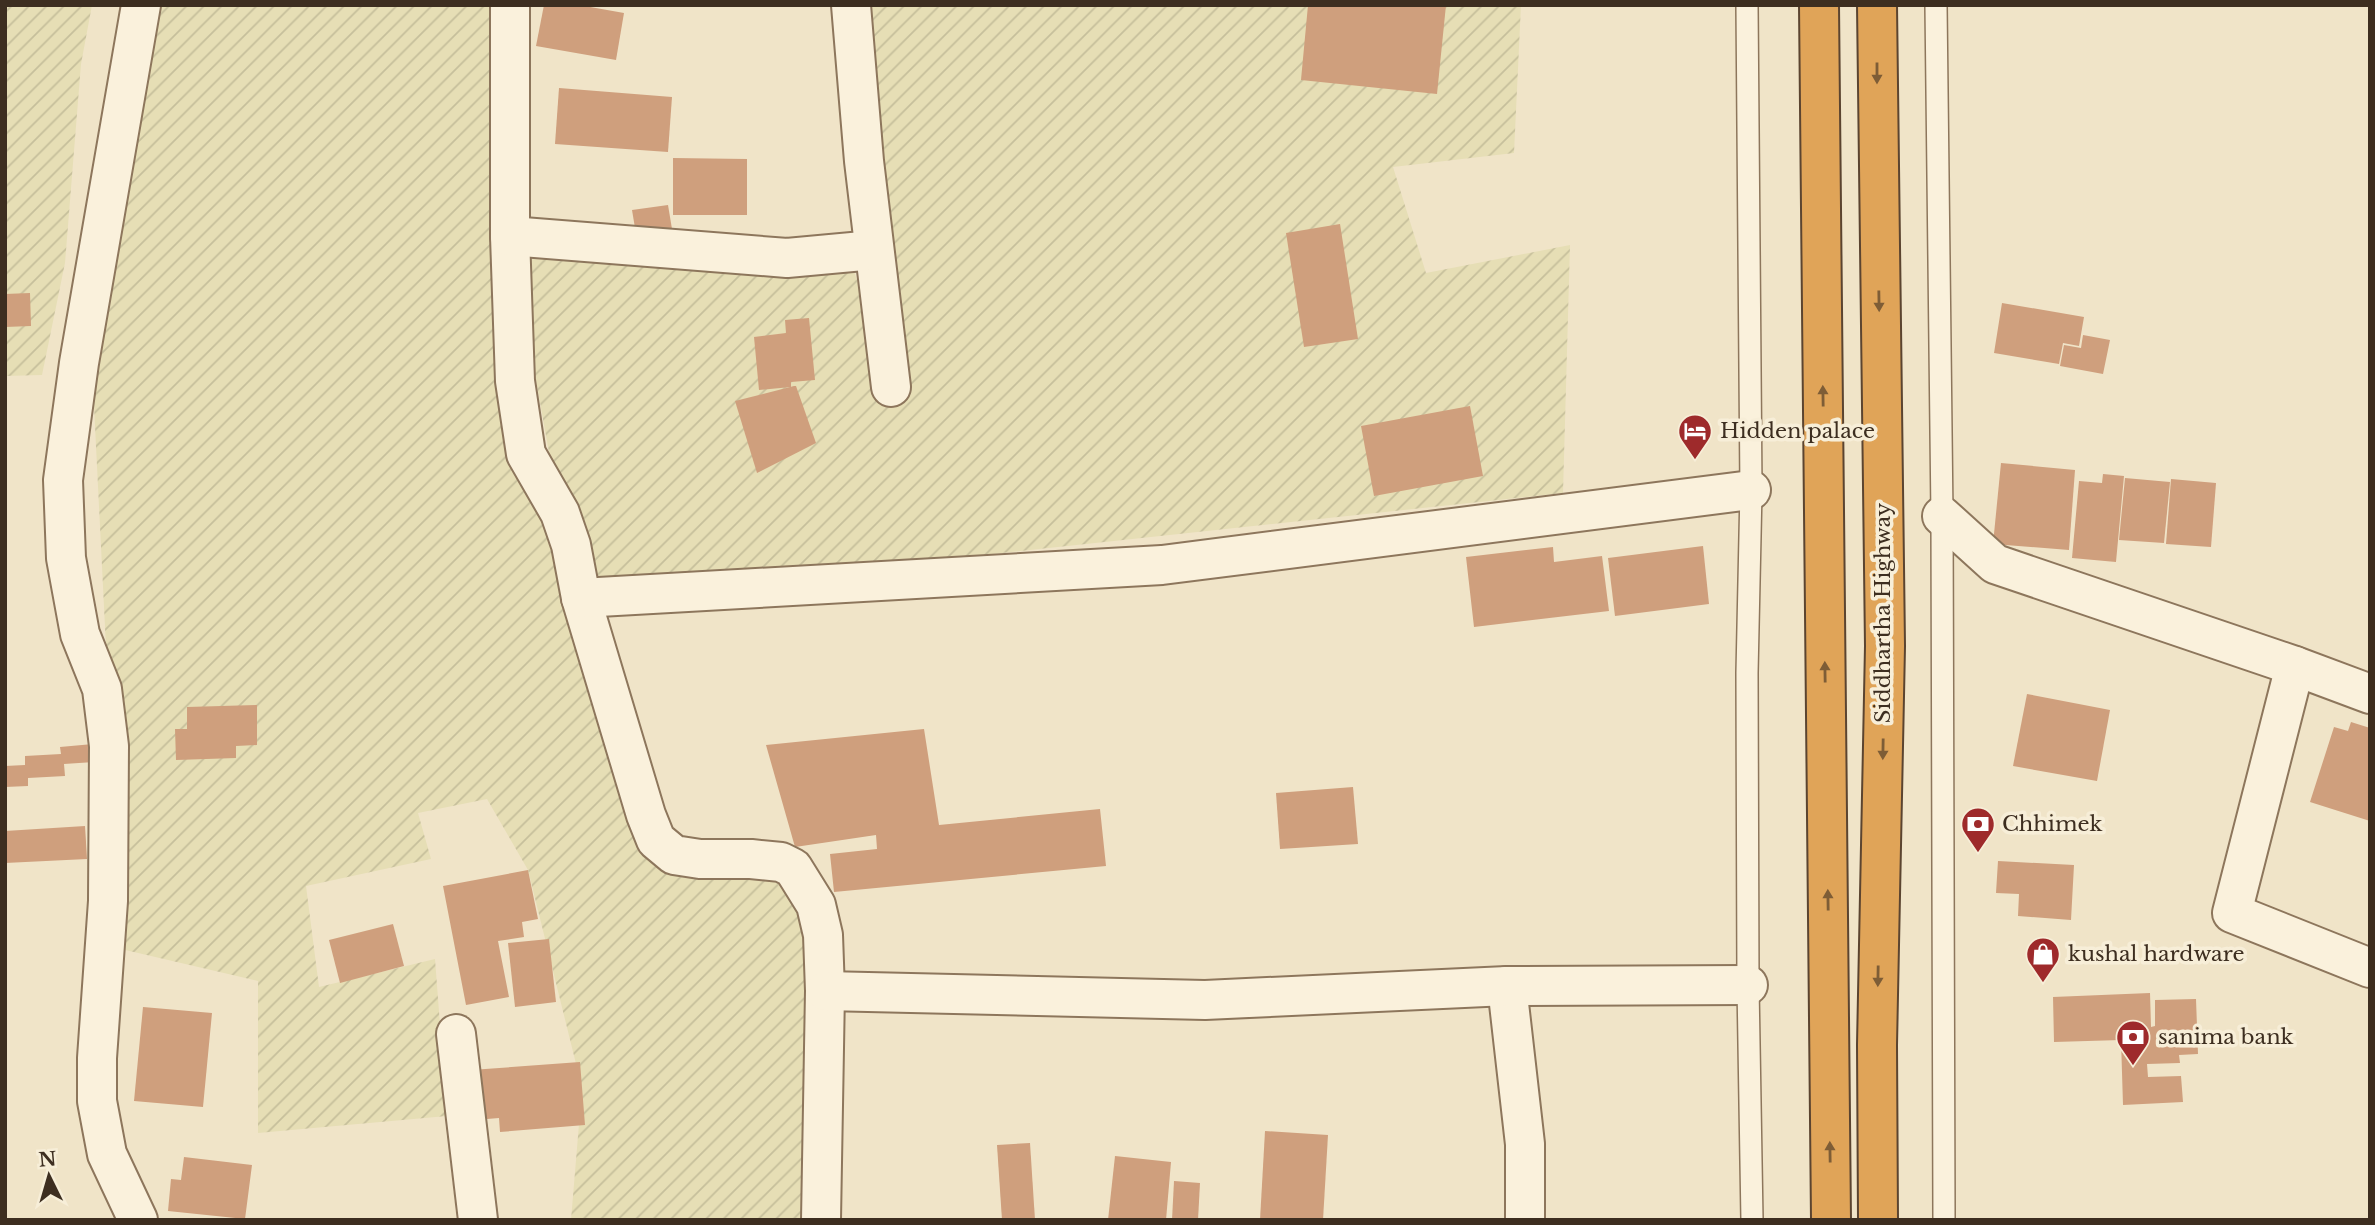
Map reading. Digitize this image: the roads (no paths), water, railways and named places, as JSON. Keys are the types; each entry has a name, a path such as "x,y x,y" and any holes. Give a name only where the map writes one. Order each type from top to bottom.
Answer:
{"highway":[{"path":"1819,5 1831,1220"},
{"name":"Siddhartha Highway","path":"1877,5 1885,646 1877,1045 1878,1220"}],"street":[{"path":"138,1220 107,1154 97,1101 97,1058 108,901 109,746 102,689 79,634 66,558 63,480 83,340 141,5"},
{"path":"510,5 510,236 515,381 526,454 560,513 571,545 581,598 646,815 656,840 674,855 700,859 781,862 793,868 816,905 823,935 825,991 821,1220"},
{"path":"851,5 864,161 891,387"},
{"path":"510,236 787,258 874,250"},
{"path":"581,598 1162,565 1751,490"},
{"path":"1941,516 1995,564 2370,694"},
{"path":"2295,666 2232,913 2370,968"},
{"path":"825,991 1205,1000 1507,986 1748,985"},
{"path":"1507,986 1525,1144 1525,1220"},
{"path":"456,1034 478,1220"}],"lane":[{"path":"1747,5 1751,490 1747,673 1748,985 1752,1220"},
{"path":"1936,5 1944,1220"}],"place":[{"name":"Hidden palace","path":"1695,461"},
{"name":"Chhimek","path":"1978,854"},
{"name":"kushal hardware","path":"2043,984"},
{"name":"sanima bank","path":"2133,1067"}]}
